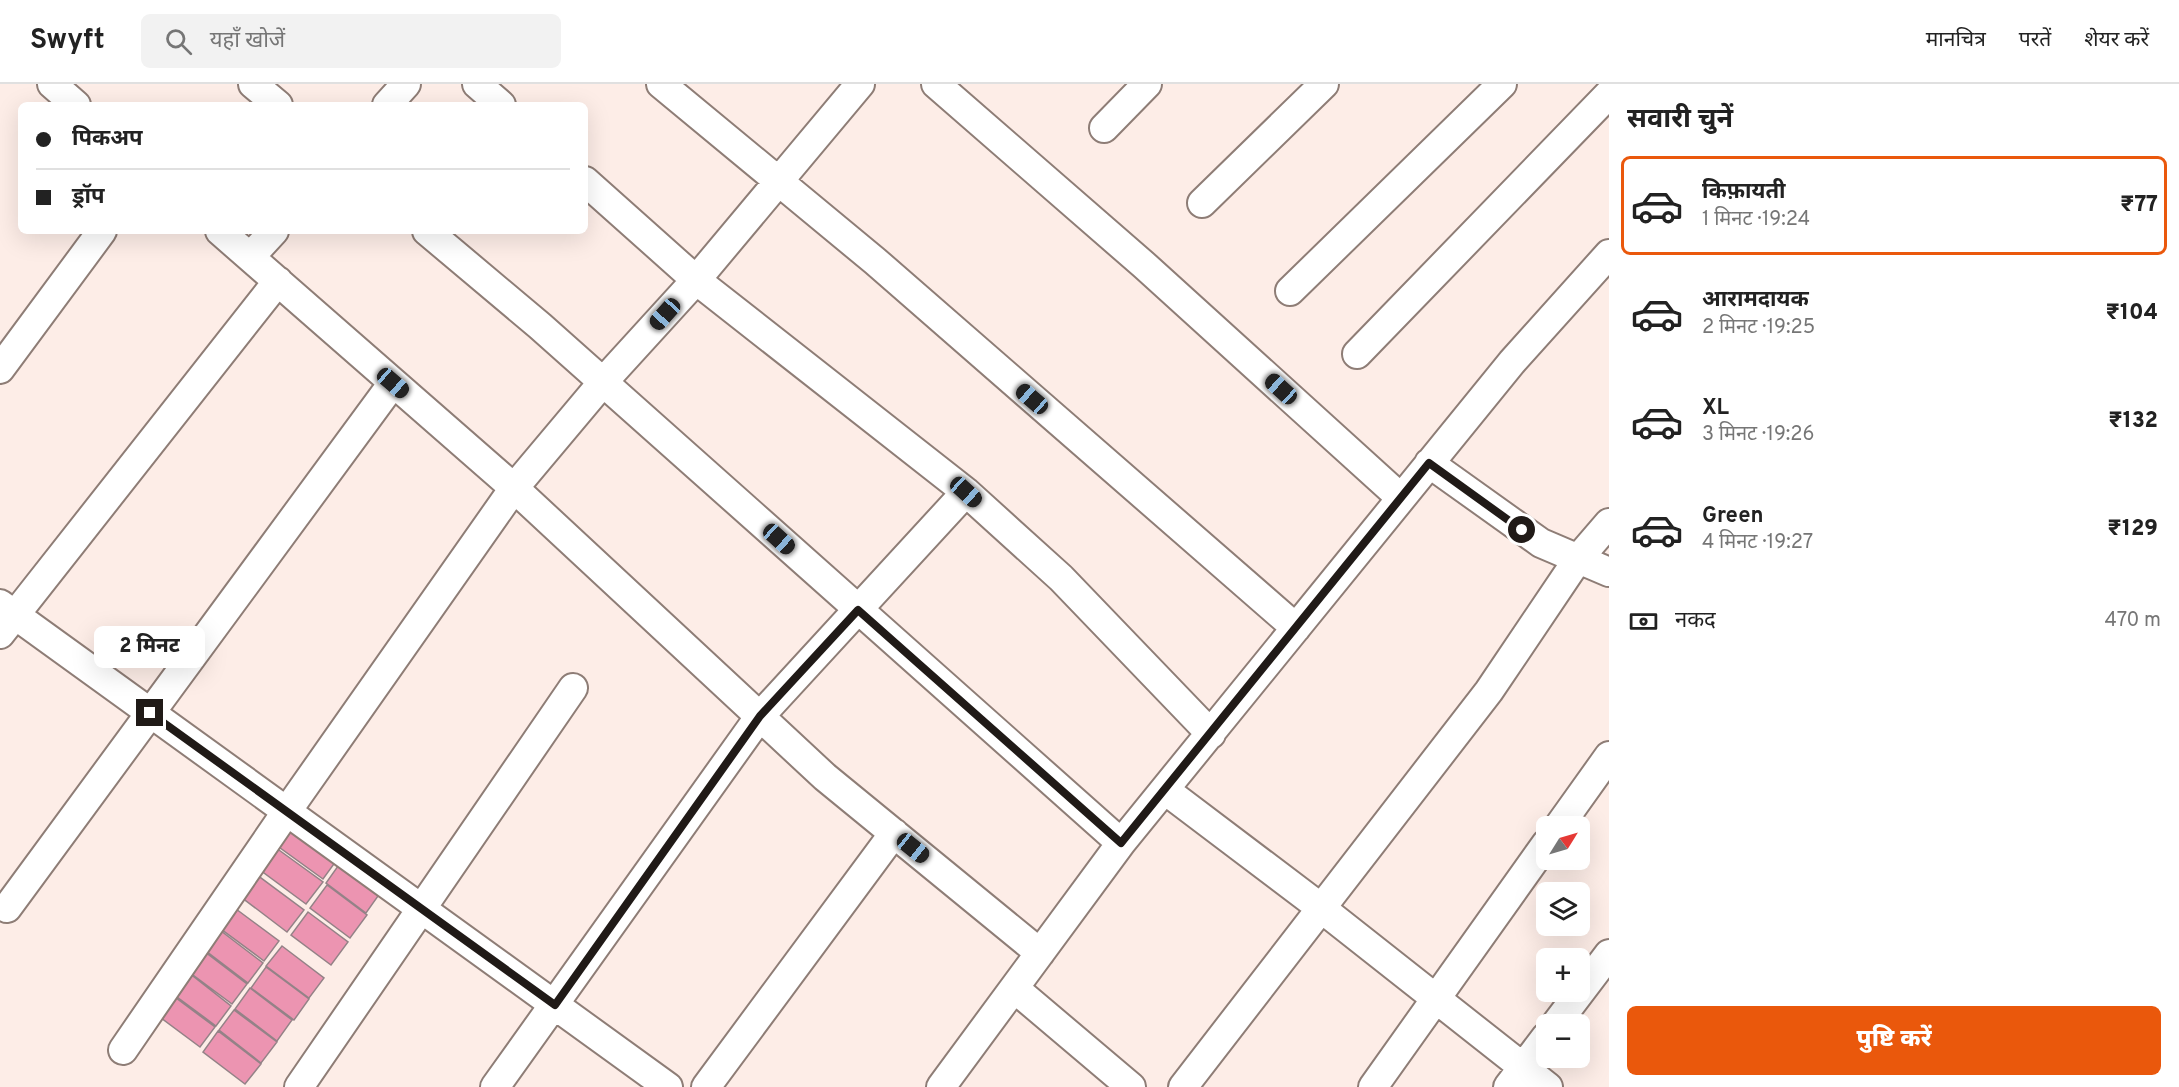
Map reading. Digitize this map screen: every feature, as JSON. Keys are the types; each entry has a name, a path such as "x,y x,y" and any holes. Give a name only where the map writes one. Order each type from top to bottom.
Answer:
{"street":[{"path":"52,84 73,102"},
{"path":"253,84 274,102"},
{"path":"390,102 406,84"},
{"path":"477,84 498,102"},
{"path":"661,84 779,180 1296,628"},
{"path":"123,1050 287,811 514,488 603,382 696,280 860,84"},
{"path":"936,84 1144,265 1401,498"},
{"path":"1104,129 1148,84"},
{"path":"1202,203 1324,84"},
{"path":"1290,291 1502,84"},
{"path":"1357,354 1609,94"},
{"path":"588,184 696,280 966,492 1060,578 1211,734"},
{"path":"0,369 100,234"},
{"path":"223,234 514,488 825,777 1040,952"},
{"path":"250,257 271,234"},
{"path":"431,234 540,326 1121,843"},
{"path":"941,1087 1121,843 1512,362 1609,254"},
{"path":"278,281 5,617 150,713 668,1087"},
{"path":"7,908 393,383"},
{"path":"1429,463 1541,543 1609,572"},
{"path":"495,1087 760,716 966,492"},
{"path":"1183,1087 1489,691 1578,559 1609,523"},
{"path":"299,1087 573,688"},
{"path":"1566,816 1609,756"},
{"path":"1165,790 1437,999 1516,1077 1548,1087"},
{"path":"706,1087 894,833"},
{"path":"1373,1087 1536,858"},
{"path":"1564,1014 1609,954"},
{"path":"1014,988 1131,1087"},
{"path":"1516,1077 1536,1050"}],"building":[{"path":"289,819 339,857 323,879 272,842"},
{"path":"272,845 323,882 306,904 256,867"},
{"path":"343,859 383,889 366,913 326,883"},
{"path":"253,872 304,910 287,932 237,894"},
{"path":"327,885 367,915 350,938 310,908"},
{"path":"236,909 279,941 264,961 221,929"},
{"path":"308,912 348,942 331,965 291,935"},
{"path":"221,931 263,963 248,983 206,951"},
{"path":"282,946 324,978 309,998 266,966"},
{"path":"205,952 247,984 232,1004 189,972"},
{"path":"266,967 309,999 294,1020 251,988"},
{"path":"189,973 231,1006 216,1026 173,994"},
{"path":"250,988 292,1020 277,1041 235,1009"},
{"path":"172,995 215,1027 200,1047 157,1015"},
{"path":"234,1010 277,1042 261,1063 219,1030"},
{"path":"218,1031 261,1064 245,1084 203,1052"}],"route":[{"path":"150,713 555,1005 760,716 858,610 1121,843 1429,463 1522,530"}]}
